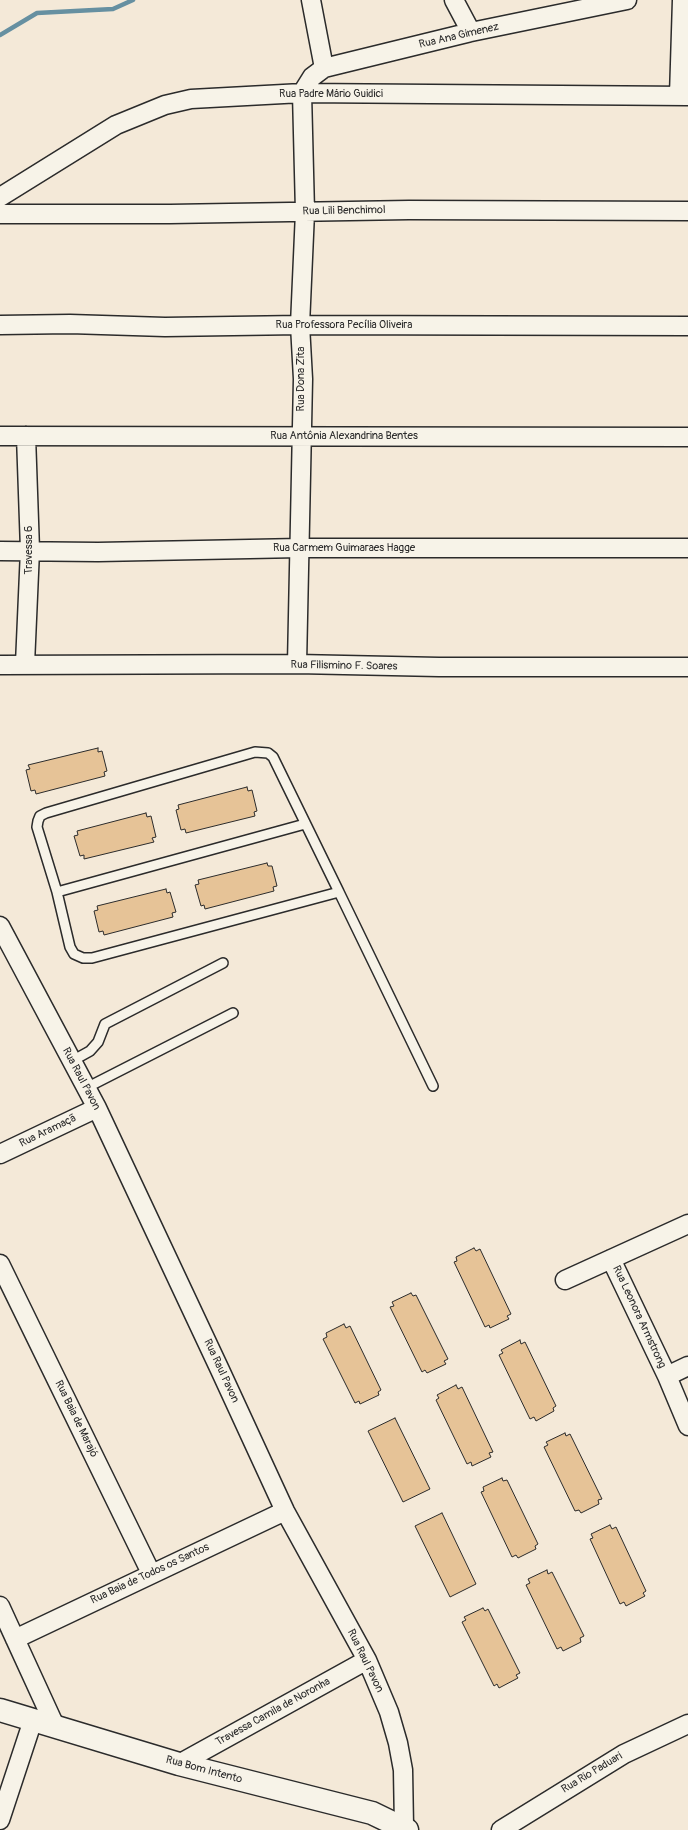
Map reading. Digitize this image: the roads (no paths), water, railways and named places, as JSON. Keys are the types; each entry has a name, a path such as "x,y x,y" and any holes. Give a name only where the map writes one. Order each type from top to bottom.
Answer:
{"street":[{"path":"311,0 324,68"},
{"path":"454,0 472,32"},
{"name":"Rua Ana Gimenez","path":"302,93 312,77 324,68 575,5 627,0"},
{"path":"682,0 684,96"},
{"name":"Rua Padre Mário Guidici","path":"0,197 116,125 154,109 191,99 302,93 684,96"},
{"name":"Rua Dona Zita","path":"296,664 300,548 300,436 303,379 300,324 304,212 302,93"},
{"name":"Rua Lili Benchimol","path":"0,214 409,210 688,211"},
{"name":"Rua Professora Pecília Oliveira","path":"0,325 70,324 165,327 300,324 688,326"},
{"name":"Rua Antônia Alexandrina Bentes","path":"0,436 688,437"},
{"name":"Travessa 6","path":"25,664 30,550 26,436"},
{"name":"Rua Carmem Guimaraes Hagge","path":"0,551 30,550 98,552 300,548 688,548"},
{"name":"Rua Filismino F. Soares","path":"0,665 296,664 440,668 688,667"},
{"name":"Rua Raul Pavon","path":"0,926 97,1108 285,1511 367,1660 388,1712 398,1742 403,1770 405,1829"},
{"name":"Rua Aramaçã","path":"0,1154 97,1108"},
{"name":"Rua Leonora Armstrong","path":"565,1280 688,1224"},
{"name":"Rua Leonora Armstrong","path":"612,1259 667,1376 688,1426"},
{"name":"Rua Baia de Marajó","path":"0,1264 151,1573"},
{"name":"Rua Leonora Armstrong","path":"667,1376 688,1366"},
{"name":"Rua Baia de Todos os Santos","path":"15,1638 285,1511"},
{"path":"0,1606 54,1726"},
{"name":"Travessa Camila de Noronha","path":"179,1764 367,1660"},
{"name":"Rua Bom Intento","path":"0,1710 179,1764 372,1813 405,1829"},
{"path":"0,1820 33,1720"},
{"name":"Rua Rio Paduari","path":"501,1830 624,1754 688,1724"}],"lane":[{"path":"339,892 92,958 83,958 74,954 70,947 57,892 37,826 40,816 54,810 255,752 268,753 273,757 305,824 339,892 433,1086"},
{"path":"57,892 305,824"},
{"path":"72,1061 90,1051 98,1042 105,1024 223,963"},
{"path":"86,1088 233,1013"}],"waterway":[{"path":"0,35 37,13 113,9 133,0"}]}
